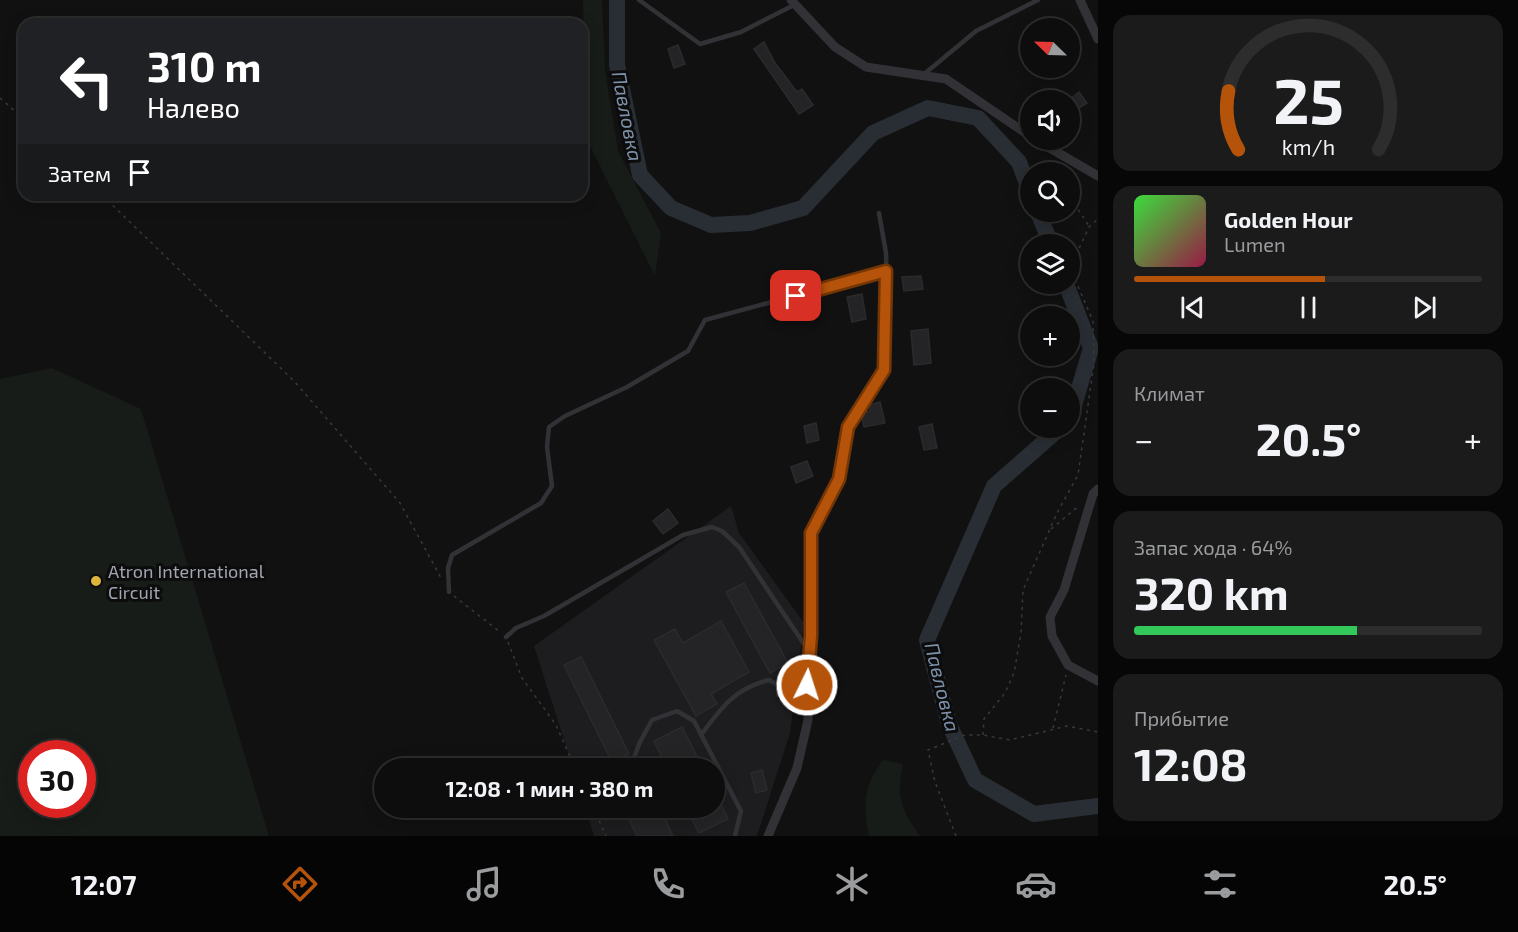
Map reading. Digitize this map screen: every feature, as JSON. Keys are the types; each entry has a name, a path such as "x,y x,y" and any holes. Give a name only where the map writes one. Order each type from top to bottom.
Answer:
{"street":[{"path":"1080,0 1098,39"},
{"path":"792,3 835,47 866,67 946,79 1020,129"},
{"path":"1053,150 1098,176"},
{"path":"768,836 800,759 808,720 811,533 839,479 848,427 884,370 886,295"},
{"path":"1098,489 1093,494 1064,590 1050,617 1052,636 1068,665 1098,681"}],"lane":[{"path":"639,0 700,44 741,32 792,3"},
{"path":"920,76 933,69 976,31 1038,0"},
{"path":"879,213 886,271 886,295"},
{"path":"448,592 448,568 452,555 541,503 552,486 548,447 549,427 565,416 627,387 688,351 705,320 886,271"},
{"path":"506,637 516,628 544,616 683,535 712,527 722,531 739,547 810,653"},
{"path":"701,735 723,706 749,684 769,680 778,685 778,695"},
{"path":"634,758 652,720 677,711 693,721 741,812 735,836"}],"path":[{"path":"0,98 18,114"},
{"path":"108,201 302,389 400,503 448,592 506,637 522,678 556,725 571,758"},
{"path":"1080,213 1089,227"},
{"path":"983,735 984,719 1005,693 1014,673 1021,633 1023,590 1050,529 1078,475 1094,363 1093,321 1070,268 1089,227 1098,219"},
{"path":"1050,529 1082,502"},
{"path":"1053,729 1068,665"},
{"path":"956,836 935,782 928,750 964,735 983,735 1010,740 1067,726 1098,732"},
{"path":"598,818 606,836"}],"shaded area":[{"path":"583,0 602,0 605,71 618,151 661,233 655,276 588,142 588,18 584,18"},
{"name":"Atron International Circuit","path":"52,368 141,409 269,836 0,836 0,379"},
{"path":"731,506 739,533 804,623 790,733 757,836 594,836 588,818 725,818 725,758 570,758 534,646"},
{"path":"883,760 903,764 900,794 904,810 920,836 870,836 868,833 866,794"}],"building":[{"path":"764,42 775,63 797,92 802,89 813,105 799,114 754,49"},
{"path":"678,45 685,64 674,68 668,49"},
{"path":"1080,93 1087,103 1080,107"},
{"path":"921,276 923,289 904,291 902,277"},
{"path":"862,294 866,319 852,322 847,297"},
{"path":"928,329 931,363 914,365 911,331"},
{"path":"880,402 885,423 864,427 862,418 866,412 870,411 870,405"},
{"path":"816,423 819,440 807,443 804,426"},
{"path":"932,424 937,448 924,450 919,427"},
{"path":"807,461 813,476 796,483 791,467"},
{"path":"668,509 678,523 663,534 653,521"},
{"path":"744,583 788,663 770,673 726,592"},
{"path":"721,621 749,672 711,694 717,704 696,716 654,640 675,629 683,643"},
{"path":"581,657 629,754 620,758 610,758 564,665"},
{"path":"682,727 698,758 662,758 654,741"},
{"path":"762,770 767,790 756,793 751,773"},
{"path":"725,813 728,819 699,833 692,818 725,818"},
{"path":"628,818 664,818 673,836 637,836"}],"waterway":[{"name":"Павловка","path":"617,0 617,65 640,175 671,208 711,225 750,223 803,208 873,133 928,108 978,118 1020,165"},
{"name":"Павловка","path":"1042,222 1047,234"},
{"name":"Павловка","path":"1070,294 1091,348 1080,385"},
{"name":"Павловка","path":"1049,438 994,486 927,640 949,724 975,780 1034,814 1098,806"}],"place":[{"name":"Atron International Circuit","path":"96,581"}],"route":[{"path":"796,296 886,271 884,370 848,427 839,479 811,533 811,636 807,685"}]}
